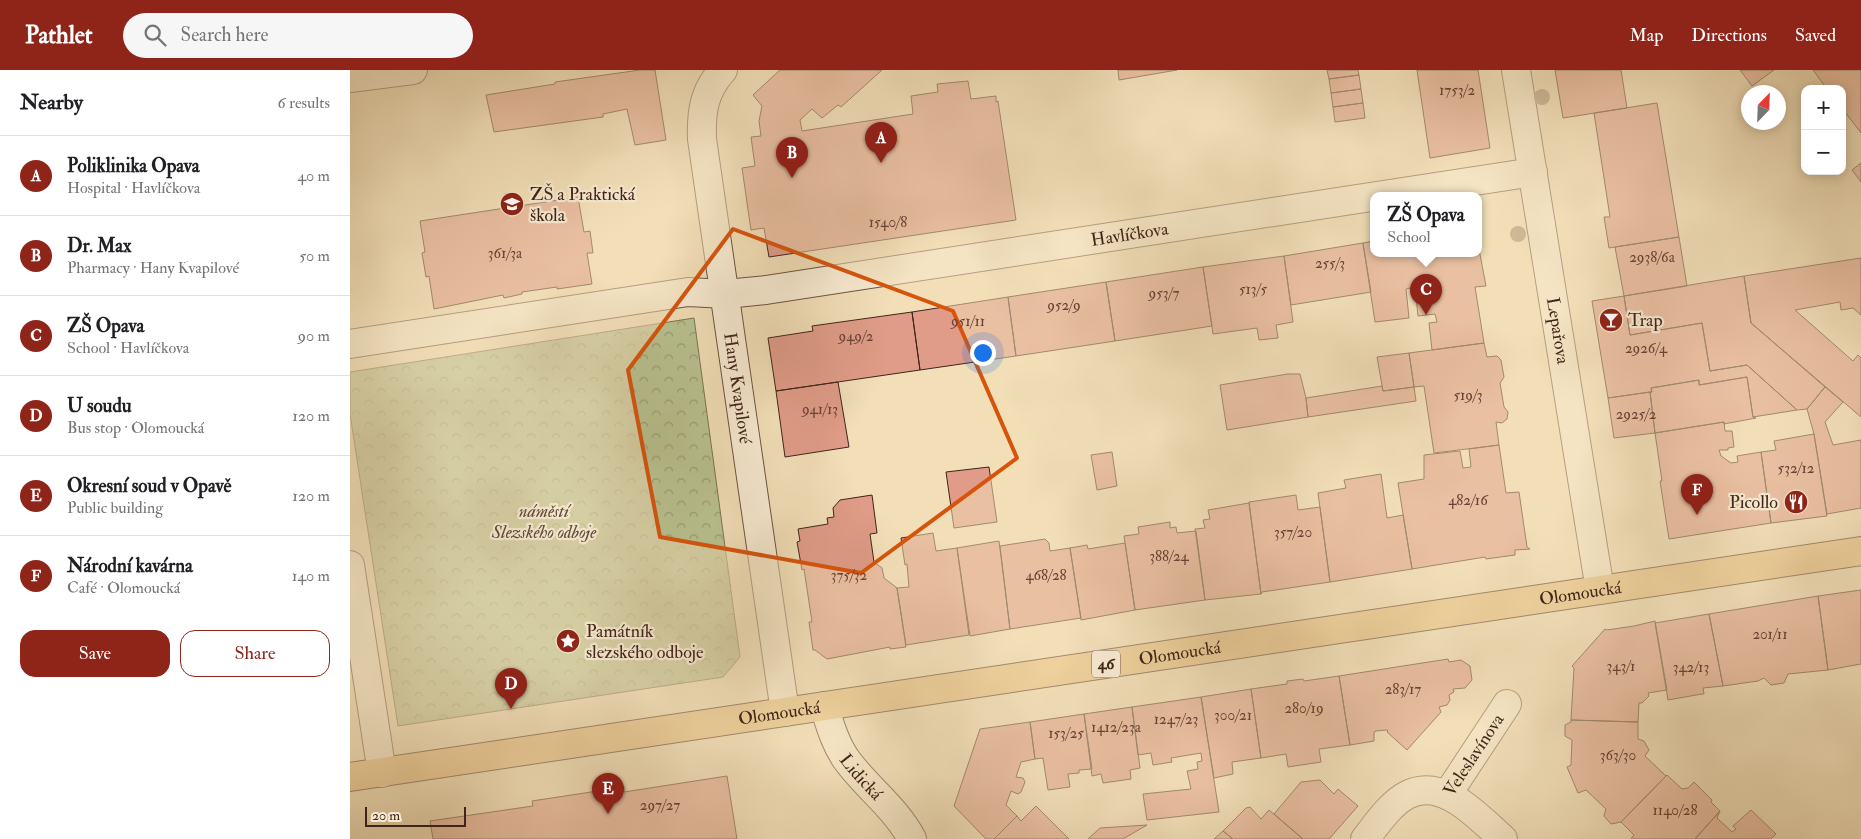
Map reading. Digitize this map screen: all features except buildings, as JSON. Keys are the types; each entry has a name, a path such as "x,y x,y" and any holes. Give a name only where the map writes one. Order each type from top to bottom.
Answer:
{"main road":[{"name":"Olomoucká","path":"350,778 1861,551"}],"street":[{"path":"350,78 413,70"},
{"name":"Hany Kvapilové","path":"723,70 712,82 706,99 702,117 702,139 726,294 785,712"},
{"name":"Lepařova","path":"1516,70 1600,590"},
{"name":"Havlíčkova","path":"1403,192 1533,172"},
{"name":"Havlíčkova","path":"350,344 688,292 726,294 766,290 1370,197"},
{"path":"350,565 382,773"},
{"name":"Veleslavínova","path":"1365,839 1391,809 1408,794 1419,791 1432,791 1447,795 1507,704"},
{"name":"Lidická","path":"824,706 830,725 846,759 903,824 912,839"},
{"path":"1447,795 1474,813 1503,839"}],"highlighted area":[{"path":"733,229 953,311 1017,458 861,573 660,537 628,370"}],"green space":[{"name":"náměstí Slezského odboje","path":"694,318 740,657 723,677 398,726 350,414 350,372"}],"place":[{"name":"Poliklinika Opava","path":"881,163"},
{"name":"Dr. Max","path":"792,178"},
{"name":"ZŠ a Praktická škola","path":"512,204"},
{"name":"ZŠ Opava","path":"1426,315"},
{"name":"Trap","path":"1611,320"},
{"name":"Picollo","path":"1796,502"},
{"name":"Národní kavárna","path":"1697,515"},
{"name":"Památník slezského odboje","path":"568,641"},
{"name":"U soudu","path":"511,709"},
{"name":"Okresní soud v Opavě","path":"608,814"}]}
